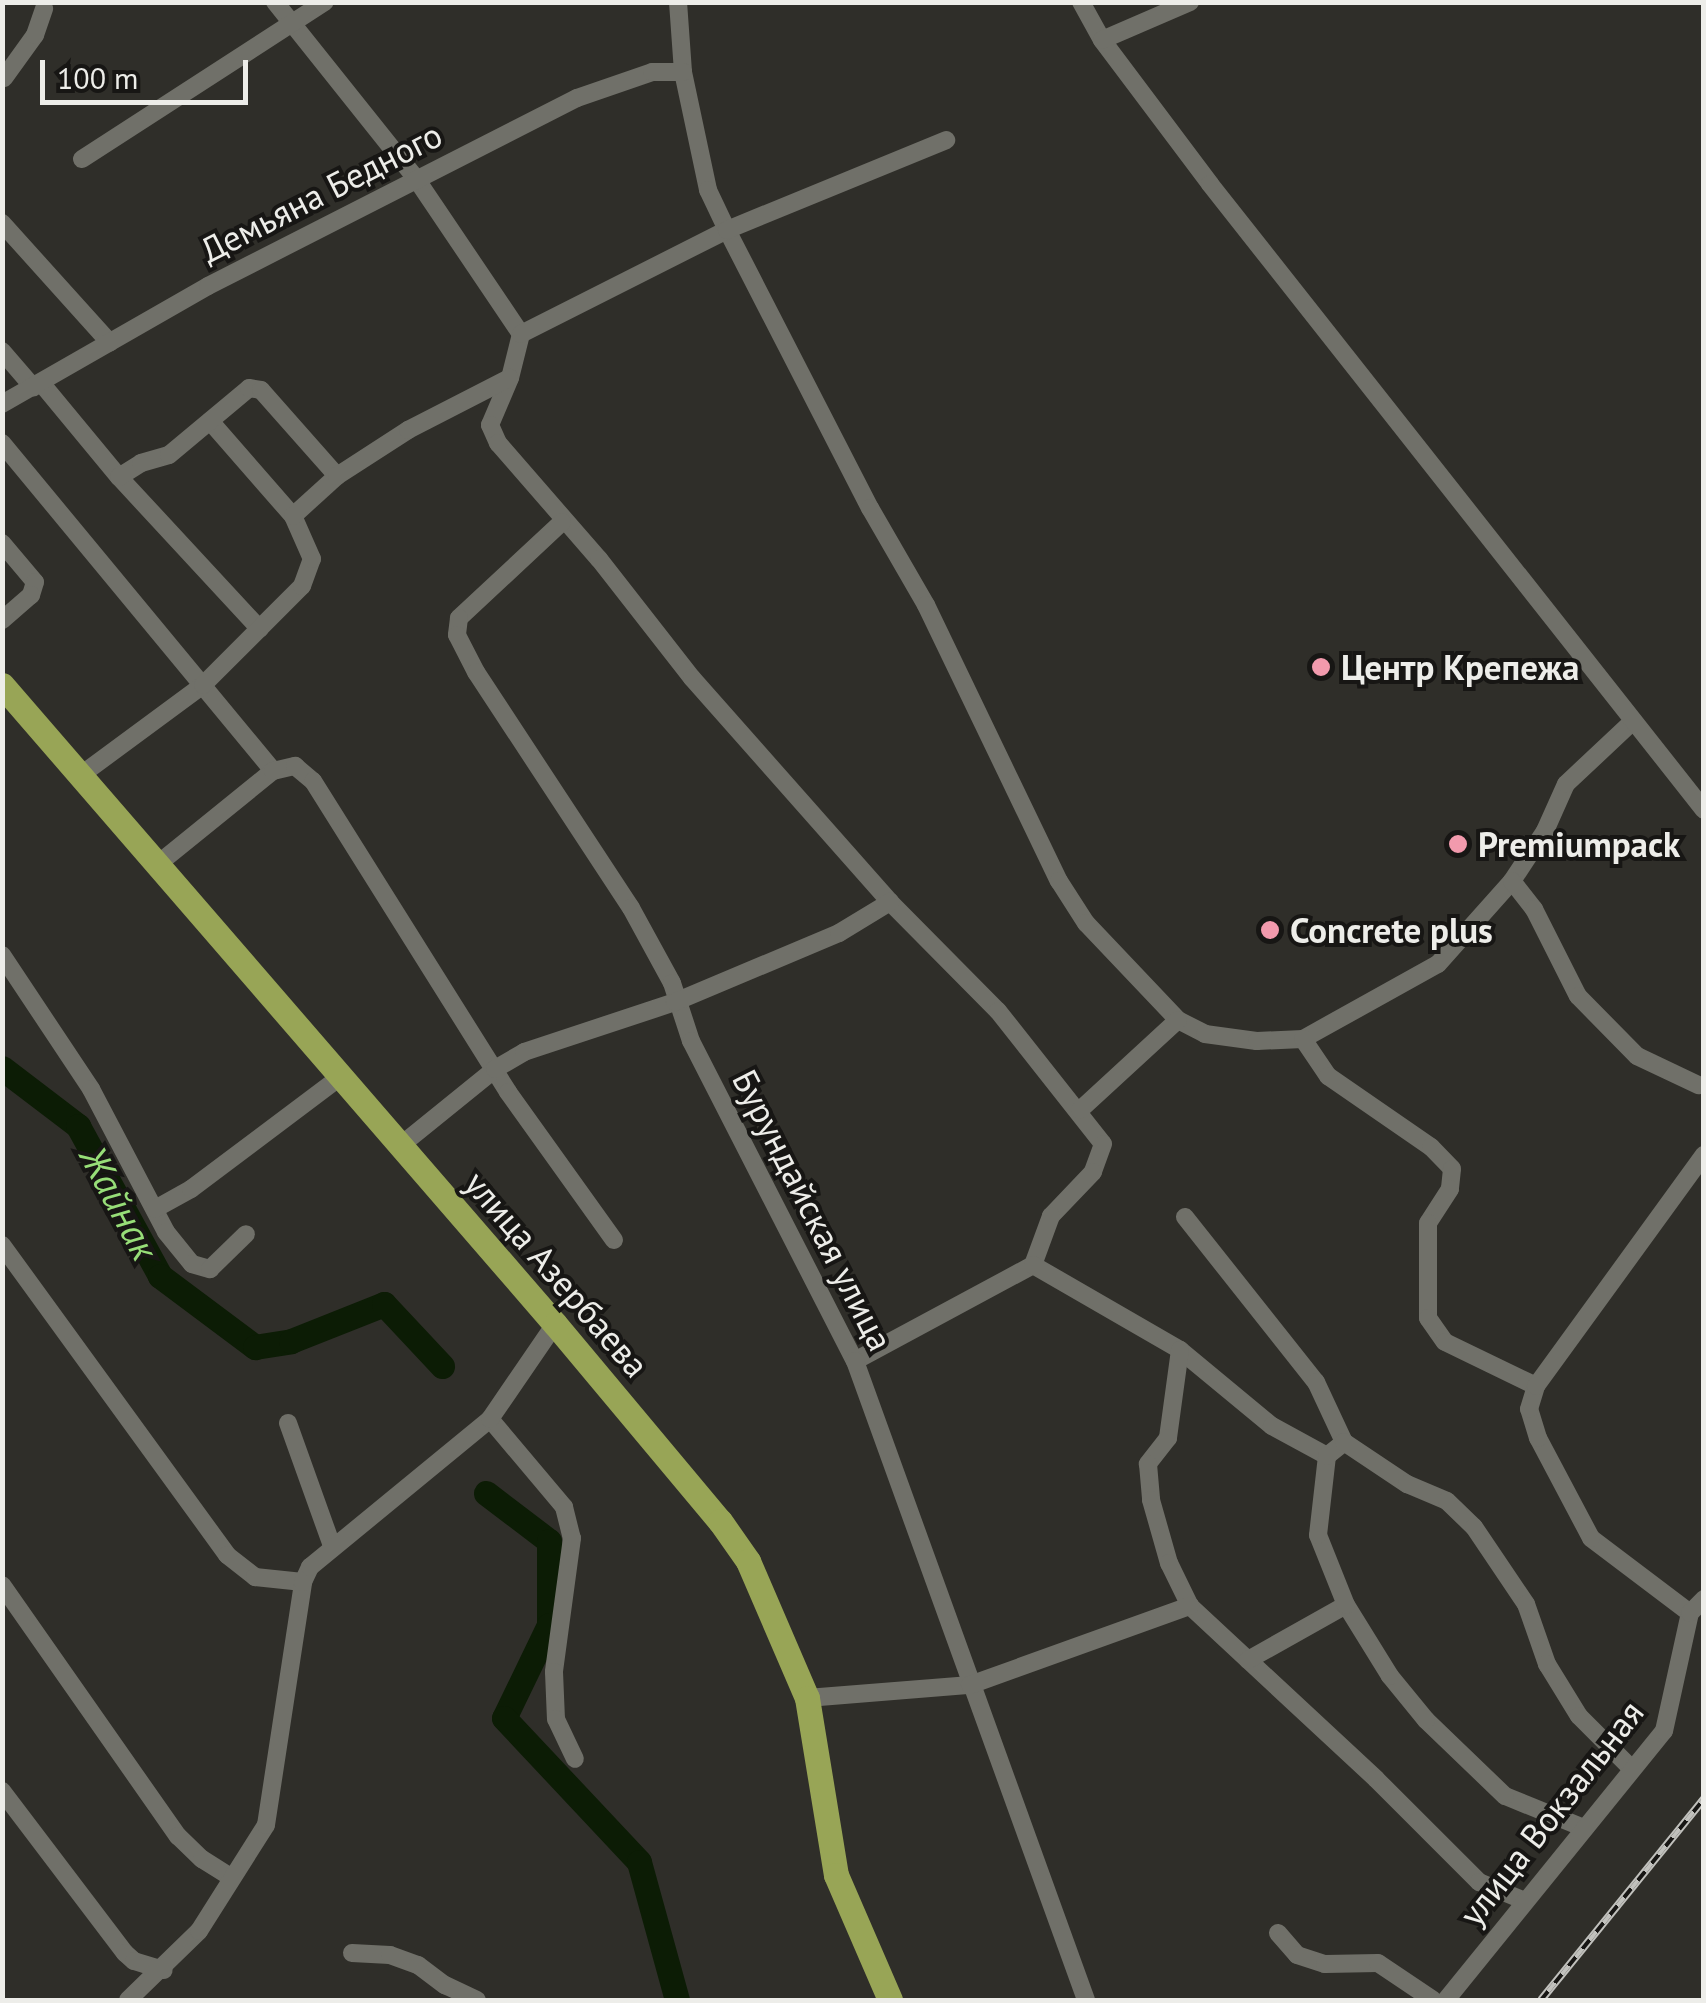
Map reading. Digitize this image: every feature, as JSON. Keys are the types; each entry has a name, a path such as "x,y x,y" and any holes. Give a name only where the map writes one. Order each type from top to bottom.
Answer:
{"main road":[{"name":"улица Азербаева","path":"2,685 555,1324 720,1521 748,1561 807,1698 836,1875 890,2000"}],"street":[{"path":"275,2 417,180 521,334 510,378 490,425 498,444 890,902 998,1011 1080,1110 1103,1144 1093,1172 1051,1216 1033,1265 855,1361"},
{"path":"82,159 325,2"},
{"path":"678,2 683,72 708,190 727,230 870,508 926,605 1058,881 1086,923 1178,1020 1205,1034 1257,1042 1303,1039 1438,964 1512,881 1545,830 1566,784 1633,721"},
{"path":"1081,2 1102,40 1210,184 1704,810"},
{"path":"1102,40 1190,2"},
{"path":"4,78 35,35 44,5"},
{"name":"Демьяна Бедного","path":"2,404 208,286 577,98 652,72 683,72"},
{"path":"521,334 727,230 946,140"},
{"path":"2,223 110,343"},
{"path":"2,351 260,629"},
{"path":"294,516 337,476 408,430 510,378"},
{"path":"119,477 141,462 169,455 249,388 261,390 337,476"},
{"path":"80,775 203,685 310,574 312,558 294,516 210,421"},
{"path":"2,444 272,771"},
{"name":"Бурундайская улица","path":"562,522 459,618 458,635 476,672 631,908 672,983 675,1002 855,1361 1086,2000"},
{"path":"2,544 35,582 31,595 2,620"},
{"path":"158,864 272,771 296,766 313,782 495,1069 614,1240"},
{"path":"1512,881 1534,909 1578,996 1637,1056 1702,1086"},
{"path":"400,1146 495,1069 524,1052 675,1002 839,933 890,902"},
{"path":"2,955 91,1089 166,1232 192,1264 205,1270 246,1234"},
{"path":"1080,1110 1178,1020"},
{"path":"1303,1039 1328,1076 1431,1147 1452,1169 1450,1189 1428,1224 1428,1318 1446,1342 1536,1386"},
{"path":"154,1209 191,1189 340,1078"},
{"path":"1697,1606 1591,1538 1538,1438 1529,1409 1536,1386 1704,1155"},
{"path":"1185,1217 1316,1382 1344,1442 1408,1484 1447,1501 1474,1527 1526,1604 1547,1664 1579,1716 1632,1768"},
{"path":"2,1244 227,1555 255,1577 302,1582"},
{"path":"1033,1265 1180,1350 1272,1426 1326,1456"},
{"path":"128,2000 164,1970 199,1931 266,1824 302,1582 332,1546 490,1419 555,1324"},
{"path":"1180,1350 1168,1438 1148,1464 1151,1500 1169,1563 1190,1606 1376,1779 1479,1882 1525,1901"},
{"path":"490,1419 564,1507 572,1538 554,1672 556,1719 575,1759"},
{"path":"288,1424 332,1546"},
{"path":"1344,1442 1326,1456 1318,1534 1346,1605 1390,1676 1426,1720 1505,1796 1584,1828"},
{"path":"2,1586 178,1836 231,1878"},
{"path":"1248,1660 1346,1605"},
{"path":"807,1698 970,1685 1190,1606"},
{"name":"улица Вокзальная","path":"1446,2000 1664,1732 1697,1606"},
{"path":"2,1791 125,1953 134,1961 164,1970"},
{"path":"1278,1933 1297,1955 1325,1964 1378,1963 1433,2000"},
{"path":"352,1953 390,1955 418,1965 477,2000"}],"waterway":[{"name":"Жайнак","path":"2,1068 78,1126 160,1276 255,1347 291,1341 384,1304 442,1366"},
{"name":"Жайнак","path":"486,1493 549,1541 549,1625 504,1718 639,1862 677,2000"}],"railway":[{"path":"1541,2000 1704,1799"}],"place":[{"name":"Центр Крепежа","path":"1321,667"},
{"name":"Premiumpack","path":"1458,844"},
{"name":"Concrete plus","path":"1270,930"}]}
